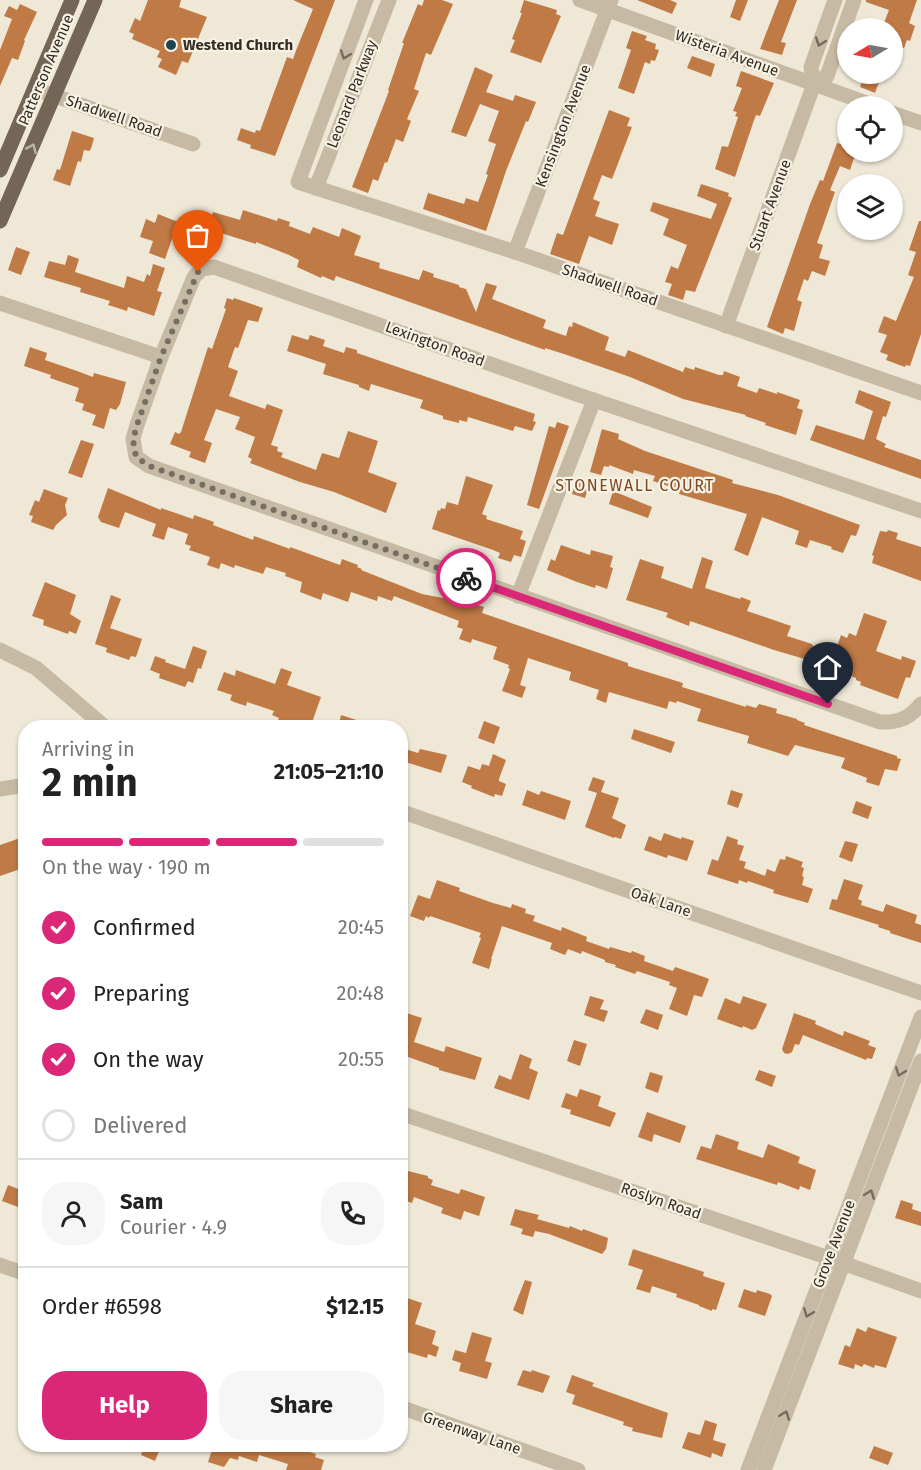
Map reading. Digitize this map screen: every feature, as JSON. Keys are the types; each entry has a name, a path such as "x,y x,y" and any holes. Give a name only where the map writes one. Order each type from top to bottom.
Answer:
{"main road":[{"name":"Patterson Avenue","path":"1,167 72,0"},
{"name":"Patterson Avenue","path":"0,221 95,0"}],"street":[{"name":"Leonard Parkway","path":"298,182 366,0"},
{"name":"Leonard Parkway","path":"316,188 389,0"},
{"name":"Wisteria Avenue","path":"580,0 609,5 847,96"},
{"name":"Stuart Avenue","path":"726,326 814,84 811,67 835,0"},
{"name":"Stuart Avenue","path":"814,84 827,76 854,0"},
{"name":"Kensington Avenue","path":"515,252 609,5"},
{"name":"Shadwell Road","path":"35,89 193,144"},
{"path":"903,117 921,123"},
{"path":"1,167 21,174"},
{"name":"Shadwell Road","path":"298,182 515,252 921,393"},
{"name":"Lexington Road","path":"518,596 141,462 136,457 133,440 161,357 194,277 202,269 214,267 921,512"},
{"path":"0,303 161,357"},
{"path":"594,399 518,596 880,722 893,722 907,717 921,704"},
{"path":"0,650 36,668 97,720"},
{"path":"0,789 18,786"},
{"name":"Oak Lane","path":"408,814 921,993"},
{"name":"Grove Avenue","path":"764,1470 921,1017"},
{"name":"Grove Avenue","path":"748,1470 921,1061"},
{"name":"Roslyn Road","path":"408,1116 836,1260 921,1291"},
{"path":"0,1265 18,1271"},
{"name":"Greenway Lane","path":"408,1410 578,1470"}],"building":[{"name":"Westend Church","path":"148,0 181,0 179,7 207,17 188,63 182,61 176,75 158,67 162,59 157,57 160,51 132,39 134,34 129,32 135,18 140,21"},
{"path":"293,0 335,0 275,156 250,148 251,145 237,140 241,128 255,133 256,130 260,131 287,57 293,59 313,9"},
{"path":"424,0 442,0 453,4 431,55 426,53 414,89 419,91 407,119 411,121 403,142 396,139 378,181 373,179 368,193 352,187 389,91 404,43 402,43 418,4 422,6"},
{"path":"524,0 557,10 556,14 561,16 541,63 510,52"},
{"path":"637,0 670,0 677,3 672,14"},
{"path":"736,0 748,0 740,21 730,17"},
{"path":"779,0 797,0 781,42 786,43 782,55 760,49"},
{"path":"866,0 917,0 909,23 915,26 910,41 907,40 904,48 903,18 886,18 889,10 866,2"},
{"path":"20,4 37,12 18,60 12,58 0,86 0,50 12,19 4,16 9,6 17,10"},
{"path":"632,31 647,36 645,40 656,44 655,49 659,50 655,61 651,60 650,64 645,62 634,94 618,88 631,50 626,48"},
{"path":"692,56 715,64 711,77 687,68"},
{"path":"475,67 493,75 486,92 513,101 515,95 536,102 506,171 486,231 423,209 428,193 464,204 466,198 478,202 488,175 486,174 496,144 488,141 499,111 480,104 466,137 451,132"},
{"path":"741,71 774,83 760,116 756,115 735,177 715,169 722,146 728,147 738,117 735,116 737,112 733,111 742,88 736,86"},
{"path":"861,84 878,84 875,93 860,87"},
{"path":"609,110 630,118 627,126 632,127 612,179 602,175 593,199 600,202 595,216 619,224 612,245 589,236 579,264 550,254 557,233 563,235"},
{"path":"72,131 94,138 91,149 84,150 81,162 78,161 70,186 53,180 57,169 60,170"},
{"path":"837,143 837,162 853,162 850,170 840,166 830,190 835,192 817,243 823,245 819,258 830,261 825,276 812,271 808,281 804,279 797,300 802,302 794,331 785,328 783,334 767,327 810,204 820,180 823,181"},
{"path":"701,184 729,193 728,196 732,198 695,292 686,290 683,300 668,295 672,284 665,282 671,266 678,269 687,245 663,235 669,219 650,211 653,202 711,219 717,204 697,196"},
{"path":"243,210 277,221 278,218 290,222 289,226 310,234 313,227 339,237 342,228 361,236 354,255 380,263 379,268 419,280 423,270 434,274 433,277 459,285 466,289 476,312 486,283 497,286 492,299 546,320 543,328 566,336 573,322 609,337 605,350 625,357 628,350 683,372 685,367 694,370 695,367 719,375 723,375 724,371 740,377 737,386 757,393 759,388 777,394 777,392 800,400 797,408 803,410 796,435 765,425 766,423 746,415 683,399 630,377 545,348 545,350 336,276 334,281 322,276 321,278 297,267 299,260 289,255 256,242 256,244 208,229 213,212 240,220"},
{"path":"158,214 178,222 165,259 149,253 153,241 140,237 146,219 155,223"},
{"path":"919,221 921,221 921,334 910,366 905,367 886,360 888,355 880,352 887,335 878,332 884,316 896,321 914,277 908,275 916,252 909,250"},
{"path":"16,247 30,252 21,275 8,270"},
{"path":"68,255 79,259 75,272 124,288 127,276 144,282 147,274 150,276 153,264 165,268 157,291 162,292 154,316 128,307 127,311 108,305 110,301 80,292 81,288 44,277 49,261 65,265"},
{"path":"227,298 233,300 234,298 263,308 258,322 248,320 238,348 235,347 228,367 238,371 229,396 265,409 267,404 283,410 271,445 278,447 277,451 283,453 281,457 316,470 322,453 339,458 348,431 378,441 368,472 397,483 386,513 250,463 252,459 248,457 255,437 235,429 240,417 216,409 204,440 212,443 205,463 189,457 191,452 170,444 175,432 179,434 181,432 208,347 212,349 226,309 224,308"},
{"path":"292,335 308,340 310,335 325,340 323,346 344,353 346,347 357,350 357,353 535,414 533,421 536,422 532,431 515,426 513,431 468,417 467,422 459,420 459,423 443,419 443,416 420,408 423,400 371,384 369,391 359,385 323,374 326,364 287,351"},
{"path":"30,347 47,353 45,360 93,377 94,373 126,382 120,404 116,410 110,408 104,429 92,425 96,415 82,410 84,404 75,401 79,388 24,366"},
{"path":"859,390 891,402 886,417 883,416 876,439 886,444 884,447 921,460 921,479 810,440 816,425 864,440 873,411 855,403"},
{"path":"557,422 569,426 539,509 527,505 549,426 555,428"},
{"path":"602,429 619,434 618,439 645,451 733,480 732,483 778,495 860,525 856,536 851,535 843,553 810,540 807,548 795,544 799,531 762,517 748,556 734,550 747,514 679,494 680,490 653,481 655,476 634,470 633,474 609,465 609,467 604,466 601,475 590,472"},
{"path":"81,440 94,444 82,478 68,473"},
{"path":"466,476 493,485 482,514 487,516 486,519 523,531 520,539 526,541 521,557 514,555 511,562 498,558 500,553 432,529 438,510 445,509 447,502 458,505"},
{"path":"576,481 589,485 585,498 572,494"},
{"path":"108,488 161,510 161,508 193,519 194,515 214,522 213,525 253,540 254,536 340,565 342,559 358,565 357,567 361,570 422,594 443,598 445,595 484,607 482,613 628,663 628,666 683,683 682,687 746,707 746,705 756,708 759,704 777,709 776,713 797,719 805,723 804,725 897,756 901,759 897,771 885,769 879,786 866,782 867,778 841,768 845,758 795,745 788,756 747,743 749,736 697,721 701,709 677,701 676,703 669,701 667,709 609,692 606,703 596,699 599,690 569,680 571,672 528,658 520,685 526,687 522,698 502,691 510,669 509,665 493,659 497,647 472,639 471,643 459,639 463,629 457,627 459,621 394,596 392,601 378,596 377,601 351,592 348,602 323,593 321,600 300,592 302,582 285,576 286,573 266,567 263,574 235,565 234,568 221,563 219,569 207,565 210,557 189,550 191,546 185,544 188,534 168,527 164,540 152,536 156,524 125,512 119,528 101,522 98,517"},
{"path":"44,489 68,498 65,505 67,515 53,530 31,522 33,516 29,515 35,500 39,502"},
{"path":"613,491 652,507 648,518 609,504"},
{"path":"888,530 898,533 896,539 921,547 921,581 872,563 874,556 872,555 880,531 887,532"},
{"path":"561,545 590,555 591,550 613,556 610,567 613,568 607,589 596,585 595,588 547,570 551,559 555,561"},
{"path":"702,557 713,561 705,588 751,601 747,611 791,626 787,636 812,644 814,648 834,655 841,635 847,638 849,633 856,636 864,613 887,621 876,651 901,660 902,656 916,661 910,678 906,677 898,699 860,685 861,682 856,678 809,659 774,650 690,621 689,626 666,617 668,613 626,600 640,559 664,567 661,578 692,589"},
{"path":"45,582 76,595 70,614 81,621 76,634 69,631 68,634 43,625 44,620 32,616"},
{"path":"111,595 121,599 110,628 142,639 136,657 131,656 129,660 106,652 107,648 95,644"},
{"path":"193,646 207,651 193,683 188,681 185,687 159,678 160,674 150,670 155,656 185,669"},
{"path":"281,668 292,672 287,685 321,697 313,720 278,720 279,718 272,715 274,711 247,702 246,706 234,702 230,700 232,695 217,690 224,672 235,676 236,670 275,684"},
{"path":"341,715 356,720 340,720"},
{"path":"484,721 500,727 494,744 478,738"},
{"path":"634,729 675,742 671,753 631,739"},
{"path":"420,749 447,755 441,773 408,763 408,750 418,753"},
{"path":"493,754 506,760 499,781 506,784 502,796 495,794 494,797 462,782 468,766 480,770 482,764 489,766"},
{"path":"593,777 605,781 601,792 619,798 612,818 626,825 621,839 585,827 597,793 588,790"},
{"path":"527,790 539,795 541,791 571,801 565,820 522,805"},
{"path":"731,790 743,794 738,808 727,804"},
{"path":"856,801 872,807 868,819 852,813"},
{"path":"664,833 694,841 687,861 668,855 667,858 644,850 649,836 661,841"},
{"path":"727,836 738,840 737,844 744,846 739,860 746,862 744,868 765,876 767,869 775,872 780,859 785,860 786,856 803,862 802,885 813,889 808,903 773,893 774,890 748,881 747,883 739,880 738,884 707,874 712,859 718,861"},
{"path":"18,839 18,870 0,876 0,845"},
{"path":"845,841 858,844 852,862 839,857"},
{"path":"844,879 863,885 858,899 862,901 861,905 883,912 886,904 917,915 915,923 921,925 921,943 890,933 878,927 879,925 829,909 832,899 837,900"},
{"path":"437,880 460,888 459,891 493,903 511,908 512,904 526,909 525,913 535,916 533,921 561,931 562,927 587,937 586,941 609,949 610,947 631,953 632,951 645,956 644,961 673,971 675,967 709,979 702,997 694,995 687,1016 669,1009 677,988 669,985 670,982 637,971 635,974 615,967 616,965 582,951 581,954 568,949 565,955 550,949 552,943 502,926 489,969 472,963 481,933 430,916 429,918 426,916 424,921 410,916 418,895 430,899"},
{"path":"590,996 604,1000 600,1009 608,1011 604,1022 584,1015"},
{"path":"743,996 767,1004 756,1028 752,1030 717,1019 725,998 740,1004"},
{"path":"646,1009 663,1015 658,1030 640,1023"},
{"path":"794,1013 816,1021 815,1024 843,1036 844,1031 870,1041 868,1045 876,1048 872,1059 867,1058 866,1060 803,1035 799,1045 795,1044 792,1052 784,1053 782,1049"},
{"path":"408,1014 422,1018 414,1042 444,1052 446,1046 482,1058 475,1080 439,1070 439,1068 408,1057"},
{"path":"574,1040 587,1044 580,1066 567,1061"},
{"path":"520,1054 532,1059 529,1068 538,1072 529,1100 494,1088 499,1075 511,1080"},
{"path":"759,1070 776,1076 772,1087 755,1080"},
{"path":"650,1072 663,1076 658,1093 645,1088"},
{"path":"580,1089 601,1096 598,1106 616,1113 610,1127 570,1114 571,1110 561,1107 566,1093 577,1097"},
{"path":"647,1112 686,1126 680,1143 654,1134 652,1142 638,1137"},
{"path":"716,1134 739,1142 737,1149 763,1158 768,1144 800,1157 798,1163 816,1170 810,1190 800,1186 799,1190 778,1182 777,1185 696,1159 701,1146 711,1149"},
{"path":"408,1171 428,1176 433,1180 431,1185 459,1194 461,1189 485,1197 479,1216 464,1211 461,1220 441,1213 443,1208 414,1197 412,1203 408,1202"},
{"path":"8,1185 18,1189 18,1207 2,1201"},
{"path":"901,1200 913,1204 912,1209 921,1212 921,1226 895,1218"},
{"path":"515,1209 539,1215 537,1219 582,1231 583,1229 608,1238 606,1249 602,1254 549,1234 535,1231 533,1237 521,1234 523,1229 510,1225"},
{"path":"633,1249 704,1272 703,1276 725,1283 716,1310 712,1309 712,1311 676,1297 677,1294 652,1286 650,1293 636,1289 643,1270 628,1265"},
{"path":"525,1280 532,1282 523,1315 513,1310"},
{"path":"744,1289 756,1293 757,1290 772,1296 765,1316 738,1307"},
{"path":"408,1298 422,1303 415,1324 436,1331 432,1344 439,1347 436,1357 428,1354 427,1358 408,1352"},
{"path":"868,1327 897,1337 886,1368 875,1365 874,1368 864,1364 862,1367 855,1364 854,1369 838,1364 845,1345 850,1347 857,1328 866,1332"},
{"path":"472,1332 492,1338 485,1361 492,1363 487,1379 459,1371 461,1363 452,1360 455,1350 466,1353"},
{"path":"523,1370 531,1372 532,1370 550,1376 543,1393 517,1385"},
{"path":"572,1375 594,1383 592,1386 668,1413 662,1438 632,1431 633,1428 623,1425 624,1422 572,1404 575,1395 566,1392"},
{"path":"705,1420 717,1424 713,1440 726,1444 722,1457 712,1453 711,1458 682,1448 688,1432 700,1435"},
{"path":"874,1446 893,1453 888,1465 869,1458"},
{"path":"142,1452 159,1452 155,1461 141,1455"},
{"path":"211,1452 309,1452 324,1460 321,1470 286,1470 288,1464 259,1455 257,1462 239,1456 238,1460 230,1458 224,1467 208,1462"}],"way so far":[{"path":"198,272 161,357 137,425 133,440 136,457 149,466 466,578"}],"place":[{"name":"Westend Church","path":"171,45"}],"district":[{"name":"STONEWALL COURT","path":"635,485"}],"route":[{"path":"466,578 555,607 828,704"}]}
